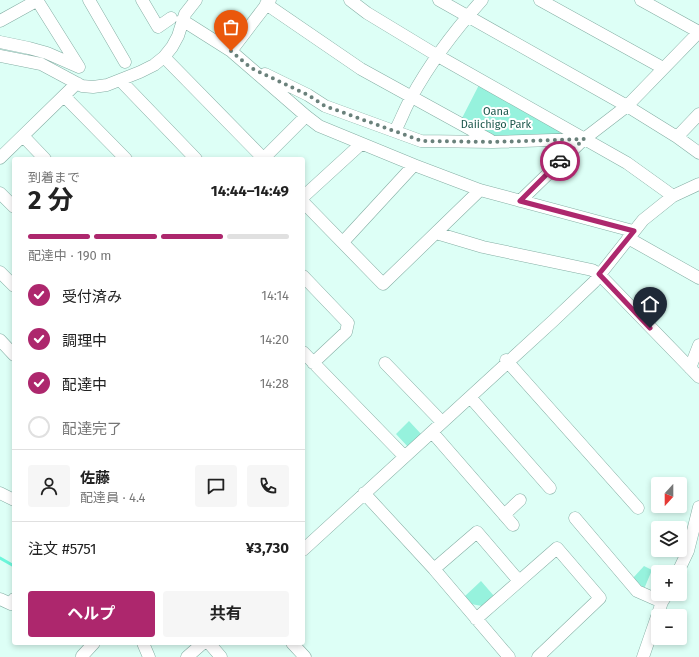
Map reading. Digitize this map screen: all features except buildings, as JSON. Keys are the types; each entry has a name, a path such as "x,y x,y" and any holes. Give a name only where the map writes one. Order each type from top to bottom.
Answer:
{"street":[{"path":"0,21 37,0 78,67 47,53 0,42"},
{"path":"89,0 125,62"},
{"path":"142,0 158,27 176,19 189,8 195,0"},
{"path":"350,0 367,13 438,56 627,163 673,196"},
{"path":"439,0 627,106 677,137 699,153"},
{"path":"395,131 412,97 438,56 482,0"},
{"path":"540,0 663,68"},
{"path":"520,201 584,139 627,106 699,32 641,0"},
{"path":"231,51 268,2 361,69 493,142"},
{"path":"176,19 231,51 304,115 319,126 361,144 480,190 631,235 699,278"},
{"path":"0,56 41,64 82,86 93,87 107,85 140,72 154,65 164,57 178,36 176,19"},
{"path":"164,57 262,157"},
{"path":"251,68 316,100 325,106 422,141 493,142 584,139"},
{"path":"120,80 194,157"},
{"path":"0,158 77,83"},
{"path":"64,96 124,157"},
{"path":"266,157 316,100"},
{"path":"677,137 699,114"},
{"path":"23,136 43,157"},
{"path":"305,195 361,144"},
{"path":"343,242 414,165"},
{"path":"305,548 594,282 643,220 673,196 699,184"},
{"path":"305,204 384,284 480,190"},
{"path":"0,193 12,206"},
{"path":"436,233 483,247 592,270 599,274 695,373"},
{"path":"0,272 12,284"},
{"path":"305,278 348,323 346,332 313,363"},
{"path":"0,340 12,353"},
{"path":"695,373 699,345"},
{"path":"305,354 404,456"},
{"path":"507,361 638,508"},
{"path":"386,363 442,422"},
{"path":"470,397 550,488"},
{"path":"432,432 513,525"},
{"path":"0,493 12,499"},
{"path":"364,493 434,569 509,657"},
{"path":"504,515 520,500"},
{"path":"681,565 696,534 699,506"},
{"path":"575,518 637,591 651,595"},
{"path":"434,569 477,532 519,581"},
{"path":"476,619 556,548 600,598 538,657"},
{"path":"0,599 12,604"},
{"path":"643,657 663,601"},
{"path":"83,657 82,656 92,645"},
{"path":"143,645 148,657"},
{"path":"187,657 201,645"},
{"path":"210,645 221,657"},
{"path":"294,645 305,657"}],"green space":[{"name":"Oana Daiichigo Park","path":"479,85 561,129 559,135 492,138 461,120"},
{"path":"409,421 422,435 409,448 396,434"},
{"path":"644,566 651,570 644,589 639,586 633,578"},
{"path":"481,581 494,596 482,606 471,604 464,597"}],"waterway":[{"path":"0,558 12,565"}],"way so far":[{"path":"231,51 251,68 308,95 325,106 422,141 493,142 584,139 560,161"}],"route":[{"path":"560,161 520,201 634,231 599,274 650,328"}]}
